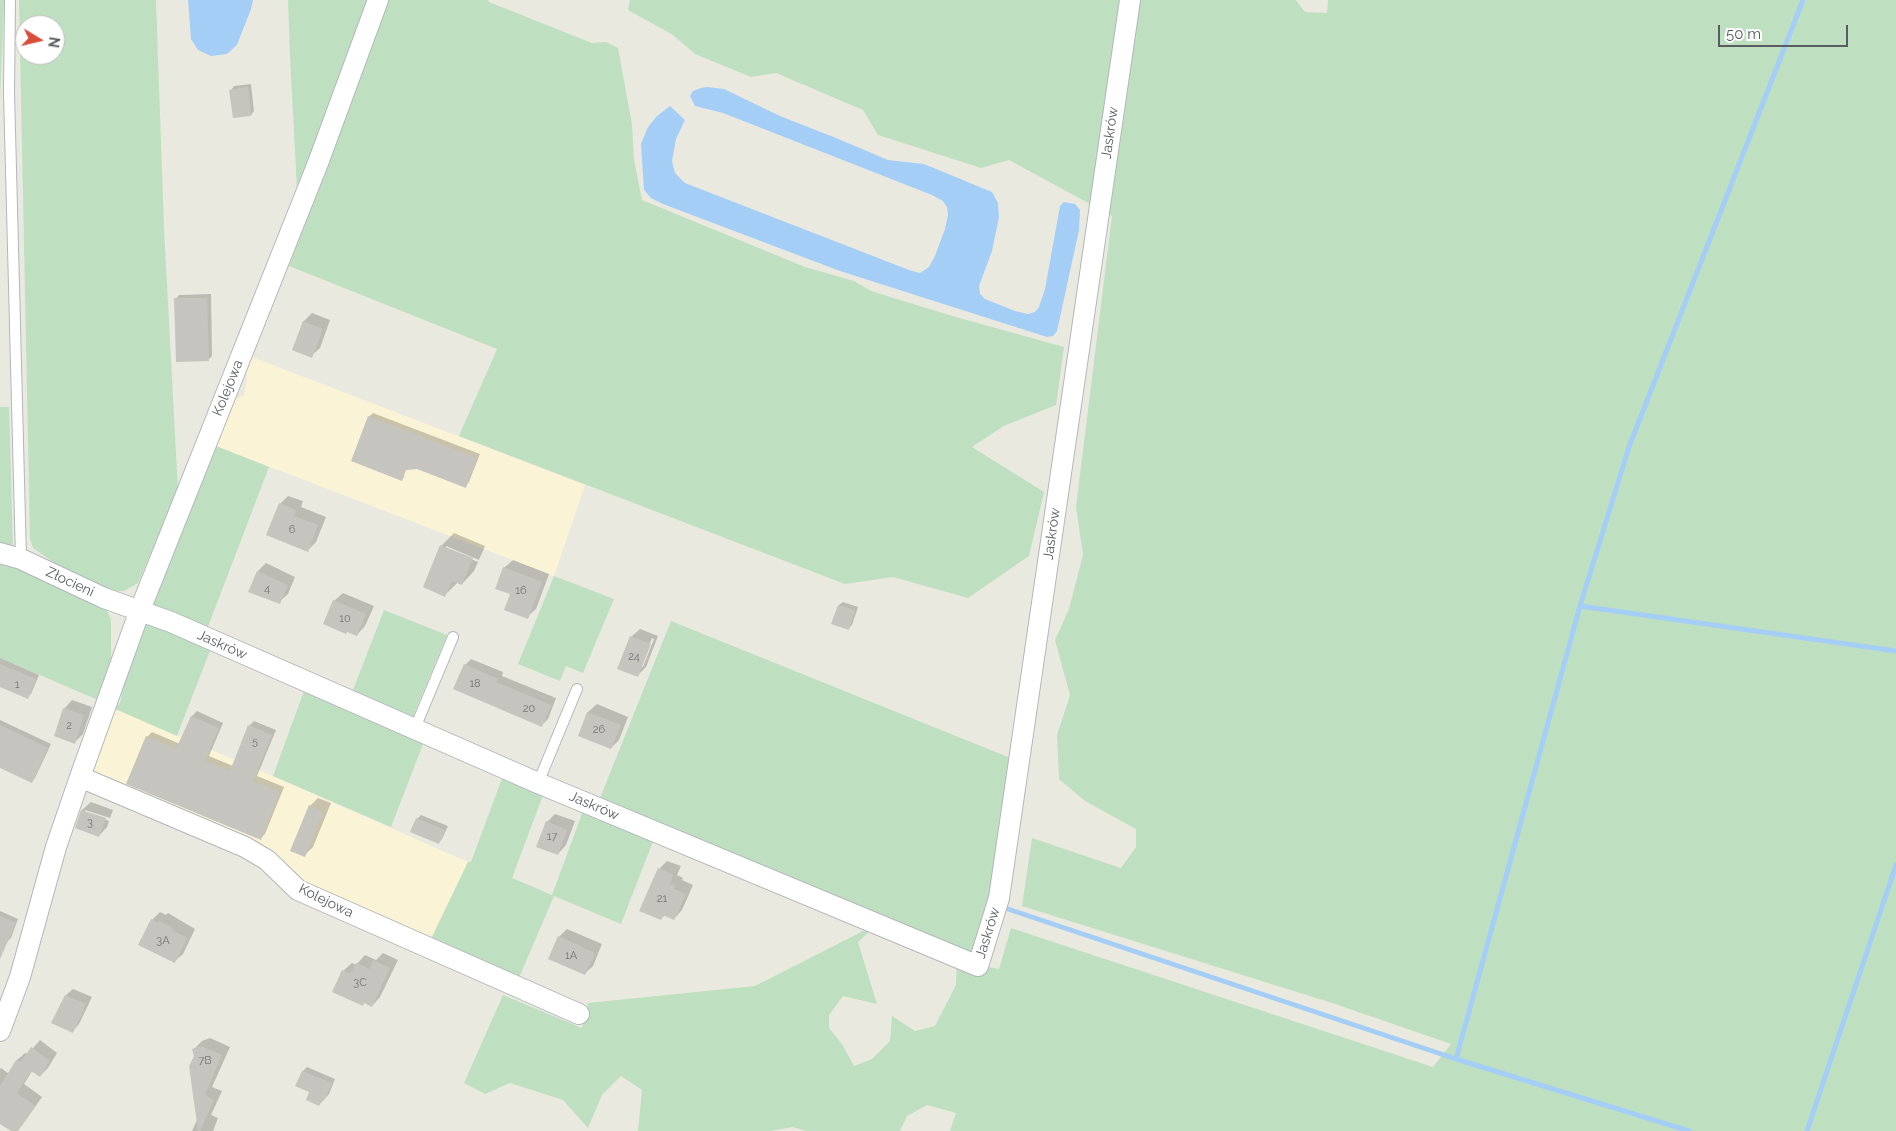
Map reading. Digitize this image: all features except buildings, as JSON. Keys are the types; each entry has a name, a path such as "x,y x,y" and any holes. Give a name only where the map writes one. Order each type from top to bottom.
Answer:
{"street":[{"name":"Kolejowa","path":"0,1031 20,977 56,847 140,610 318,163 378,0"},
{"name":"Jaskrów","path":"140,610 538,783 978,966 999,898 1130,0"},
{"name":"Złocieni","path":"0,553 21,559 104,598 140,610"},
{"name":"Kolejowa","path":"80,777 245,847 267,860 298,890 579,1014"}],"lane":[{"path":"10,0 9,92 21,559"},
{"path":"415,728 453,637"},
{"path":"538,783 577,689"}],"shaded area":[{"path":"252,357 585,485 554,576 216,446 235,399 244,395 247,380 246,373"},
{"path":"113,708 468,862 430,941 294,880 89,774"}],"green space":[{"path":"0,0 4,0 0,100"},
{"path":"19,0 156,0 164,228 178,491 138,583 124,591 110,591 79,580 33,548 30,539 20,65 65,65 65,15 19,15"},
{"path":"288,0 370,0 297,190 290,57"},
{"path":"389,0 488,0 592,43 606,42 618,48 632,124 634,160 642,200 805,267 854,281 871,291 1064,347 1056,405 1004,426 972,447 1044,492 1029,556 968,598 893,577 845,584 459,436 497,349 289,266"},
{"path":"630,0 1296,0 1305,12 1327,13 1328,0 1896,0 1896,1131 950,1131 956,1113 927,1105 907,1116 900,1131 806,1131 793,1127 770,1131 638,1131 642,1090 621,1076 602,1095 588,1128 563,1100 510,1083 485,1094 464,1083 503,995 582,1028 588,1003 755,986 877,924 598,803 671,621 1018,761 988,967 999,969 1011,928 1433,1067 1451,1044 1332,1003 1022,906 1032,838 1121,868 1136,847 1136,829 1085,801 1059,779 1057,735 1070,695 1055,640 1069,609 1083,555 1076,507 1112,216 1009,160 981,168 878,135 863,110 776,73 751,77 695,54 673,35 628,10","holes":["878,924 957,955 956,985 935,1026 915,1031 892,1016 890,1041 872,1059 854,1066 842,1044 829,1028 829,1015 843,996 877,1004 858,942"]},
{"path":"0,407 9,407 13,549 0,546"},
{"path":"216,446 269,467 206,632 151,607"},
{"path":"0,561 7,562 99,603 107,611 111,619 111,658 98,700 0,658"},
{"path":"554,576 614,599 583,673 566,666 560,681 518,664"},
{"path":"384,610 447,635 413,716 407,718 351,695"},
{"path":"149,623 211,648 177,736 113,708 114,705 119,705 122,695 118,692 141,627"},
{"path":"305,688 425,739 391,827 273,776"},
{"path":"504,773 545,790 512,878 552,895 583,811 654,839 621,924 554,896 518,980 430,941 468,862 471,862"}],"water":[{"path":"188,0 253,0 237,45 227,54 211,56 198,50 191,39"},
{"path":"707,87 724,89 780,116 888,160 924,164 992,192 998,203 999,217 992,251 979,286 980,294 985,299 1015,311 1028,314 1035,312 1039,307 1045,289 1060,206 1064,202 1075,204 1080,210 1079,230 1057,331 1053,336 1047,337 840,271 651,198 644,190 641,144 648,127 657,116 670,106 685,120 676,139 672,161 675,173 685,183 909,270 920,273 929,267 935,256 948,215 947,207 943,201 723,113 695,106 690,96 693,91"}],"waterway":[{"path":"1456,1059 1580,606 1629,447 1803,0"},
{"path":"1580,606 1896,651"},
{"path":"1807,1131 1896,865"},
{"path":"1005,908 1456,1059 1689,1131"}]}
